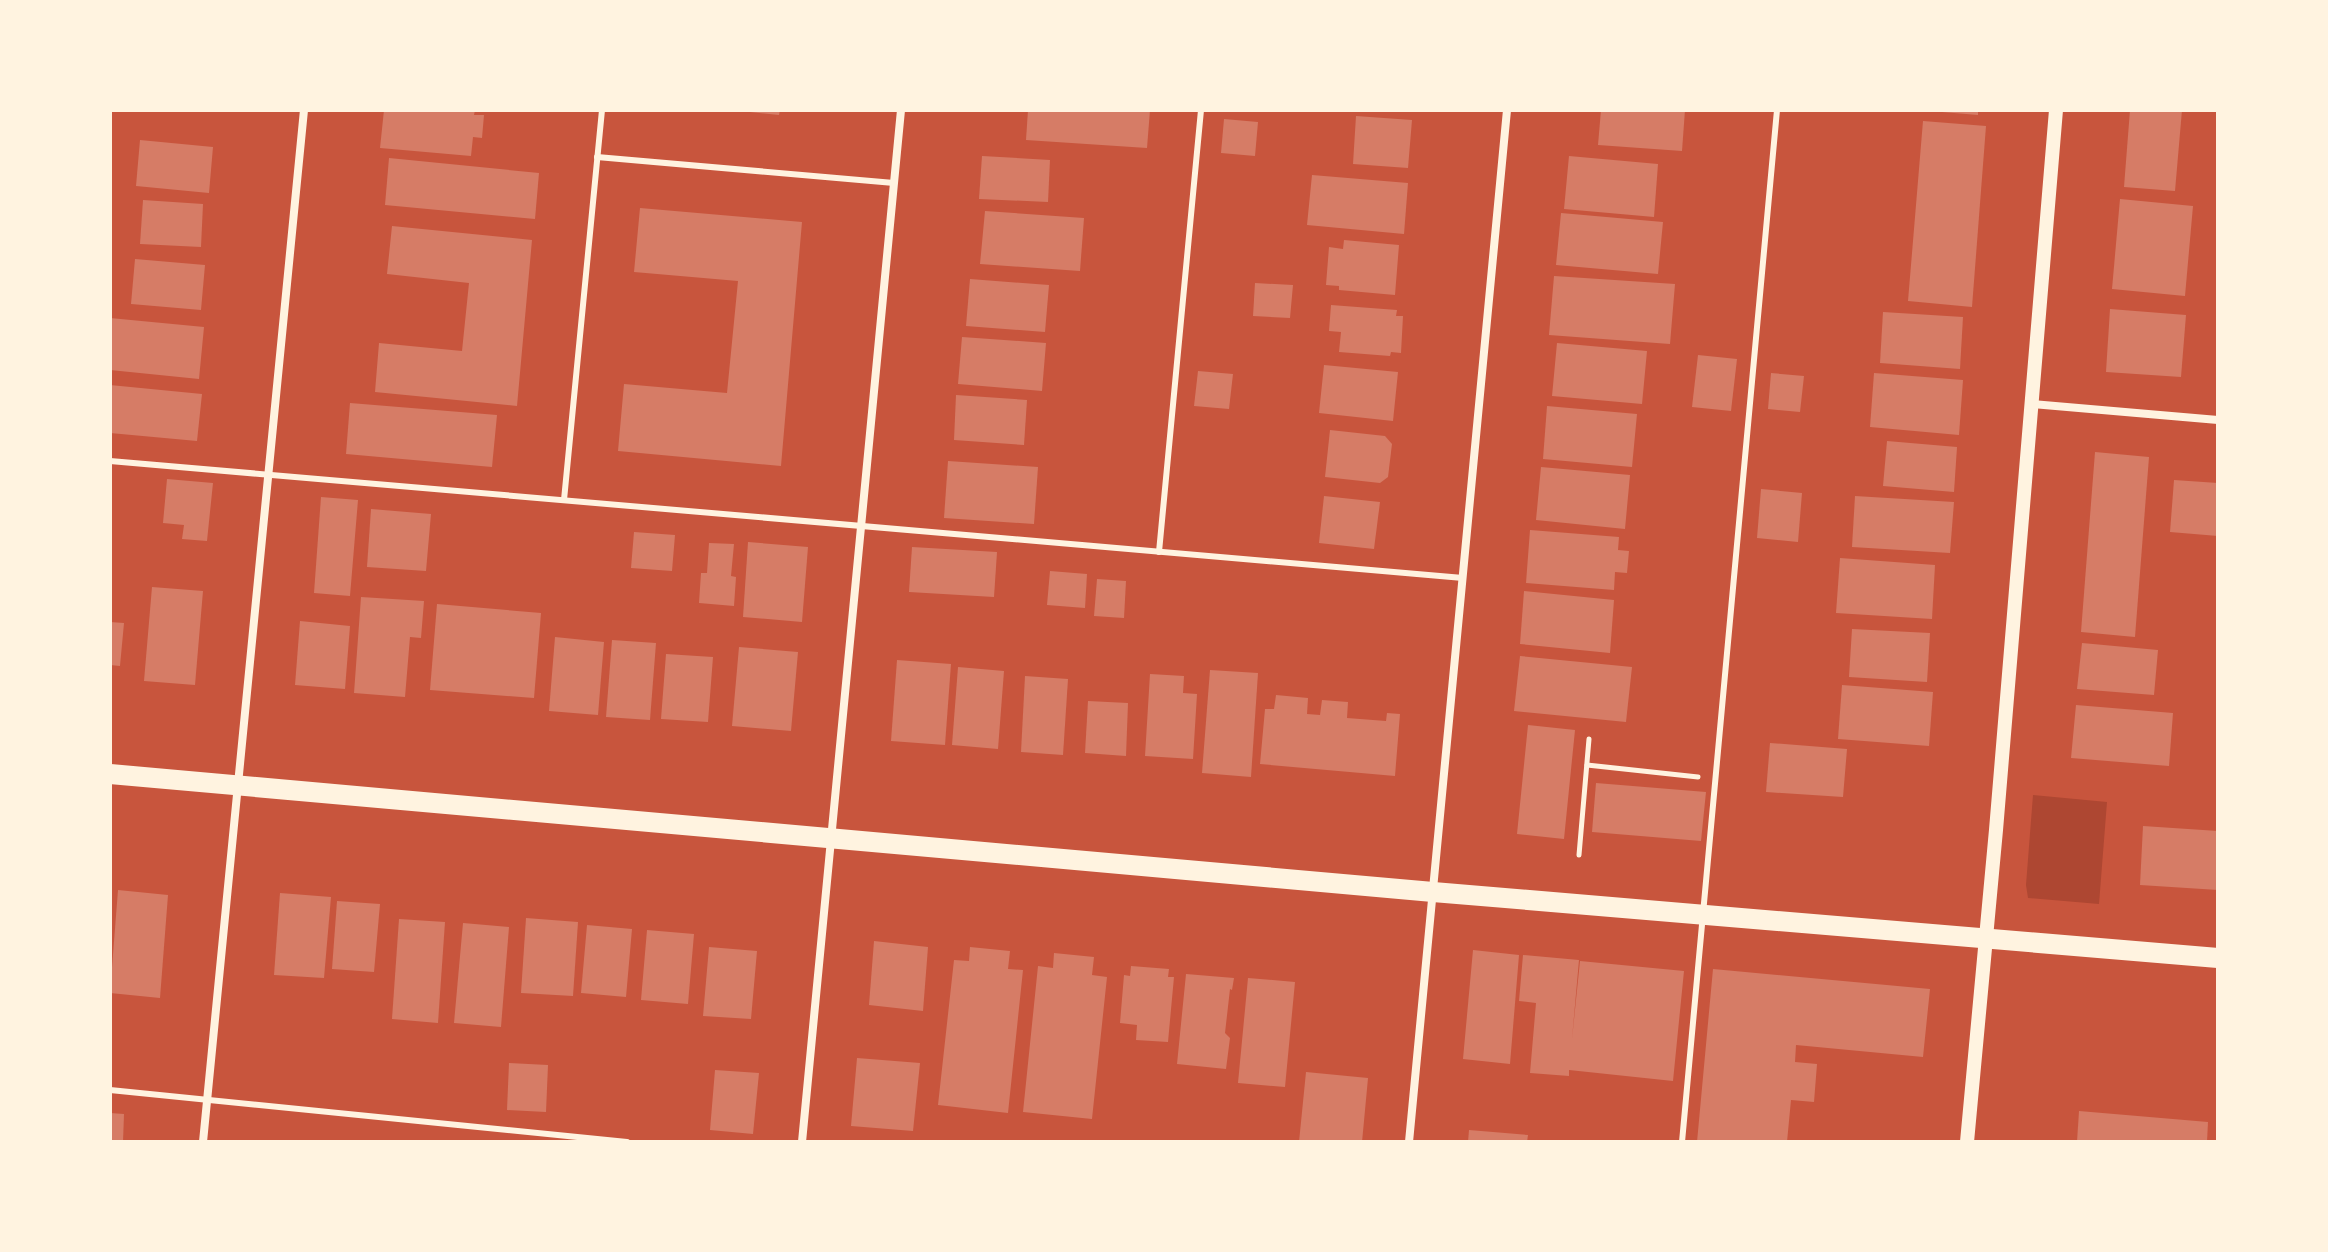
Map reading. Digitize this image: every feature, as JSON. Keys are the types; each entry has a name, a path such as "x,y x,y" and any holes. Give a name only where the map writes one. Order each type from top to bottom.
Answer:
{"main road":[{"path":"110,774 1433,892 2218,958"}],"street":[{"path":"203,1142 304,110"},
{"path":"802,1142 901,110"},
{"path":"1409,1142 1507,110"},
{"path":"1967,1142 2056,110"},
{"path":"2032,404 2218,420"}],"lane":[{"path":"564,500 602,110"},
{"path":"1159,552 1201,110"},
{"path":"1682,1142 1777,110"},
{"path":"597,157 894,183"},
{"path":"110,461 1463,578"},
{"path":"110,1090 627,1142"},
{"path":"502,1142 504,1130"}],"path":[{"path":"1579,855 1589,739"},
{"path":"1587,765 1716,778"}],"shaded area":[{"path":"2033,795 2107,802 2099,904 2028,898 2026,885"}],"building":[{"path":"384,110 475,110 474,115 484,115 482,138 473,137 471,156 380,148"},
{"path":"750,110 780,110 779,115"},
{"path":"1028,110 1150,110 1147,148 1026,140"},
{"path":"1601,110 1685,110 1682,151 1598,145"},
{"path":"1978,110 1978,115 1942,112"},
{"path":"2130,110 2182,110 2175,191 2124,187"},
{"path":"1356,116 1412,120 1408,168 1353,164"},
{"path":"1224,119 1258,122 1255,156 1221,153"},
{"path":"1923,121 1986,126 1972,307 1908,301"},
{"path":"140,140 213,147 209,193 136,186"},
{"path":"982,156 1050,160 1048,202 979,199"},
{"path":"1569,156 1658,164 1654,217 1564,209"},
{"path":"389,158 539,173 535,219 385,205"},
{"path":"1312,175 1408,183 1404,234 1307,225"},
{"path":"2120,199 2193,206 2185,296 2112,289"},
{"path":"143,200 203,204 201,247 140,244"},
{"path":"640,208 802,222 781,466 618,451 624,384 727,393 738,281 634,272"},
{"path":"985,211 1084,218 1080,271 980,264"},
{"path":"1561,213 1663,222 1658,274 1556,265"},
{"path":"392,226 532,240 517,406 375,392 379,343 462,351 469,283 387,274"},
{"path":"1344,240 1399,245 1395,295 1339,290 1339,286 1326,285 1329,247 1343,249"},
{"path":"135,259 205,265 201,310 131,304"},
{"path":"1554,276 1675,284 1670,344 1549,335"},
{"path":"970,279 1049,285 1045,332 966,326"},
{"path":"1255,283 1293,285 1290,318 1253,316"},
{"path":"1331,305 1397,310 1396,316 1403,316 1401,353 1391,352 1390,356 1339,352 1341,332 1329,331"},
{"path":"2110,309 2186,315 2181,377 2106,372"},
{"path":"1883,312 1963,317 1960,369 1880,363"},
{"path":"110,318 204,327 199,379 110,370"},
{"path":"962,337 1046,343 1042,391 958,384"},
{"path":"1557,343 1647,351 1642,404 1552,396"},
{"path":"1698,355 1737,359 1731,411 1692,407"},
{"path":"1324,365 1398,372 1393,421 1319,413"},
{"path":"1198,371 1233,374 1229,409 1194,406"},
{"path":"1771,373 1804,376 1800,412 1768,409"},
{"path":"1874,373 1963,380 1959,435 1870,427"},
{"path":"110,385 202,394 197,441 110,433"},
{"path":"956,395 1027,400 1024,445 954,440"},
{"path":"350,403 497,415 492,467 346,454"},
{"path":"1547,406 1637,414 1632,467 1543,459"},
{"path":"1330,430 1385,436 1392,444 1388,477 1380,483 1325,477"},
{"path":"1887,441 1957,447 1954,492 1883,486"},
{"path":"2095,452 2149,457 2135,637 2081,632"},
{"path":"948,461 1038,467 1034,524 944,518"},
{"path":"1541,467 1630,475 1625,529 1536,520"},
{"path":"167,479 213,483 207,541 182,539 184,525 163,523"},
{"path":"2174,480 2218,483 2218,536 2170,532"},
{"path":"1761,489 1802,493 1798,542 1757,538"},
{"path":"1324,496 1380,502 1374,549 1319,543"},
{"path":"1855,496 1954,502 1950,553 1852,547"},
{"path":"321,497 358,500 350,596 314,593"},
{"path":"371,509 431,514 426,571 367,567"},
{"path":"1530,530 1619,537 1618,550 1629,551 1627,573 1615,572 1614,590 1526,583"},
{"path":"634,532 675,535 672,571 631,568"},
{"path":"748,542 808,547 802,622 743,617"},
{"path":"709,543 734,544 731,576 736,577 734,606 699,603 701,573 707,573"},
{"path":"912,547 997,552 994,597 909,592"},
{"path":"1840,558 1935,565 1932,619 1836,613"},
{"path":"1050,571 1087,574 1085,608 1047,605"},
{"path":"1097,579 1126,581 1124,618 1094,616"},
{"path":"152,587 203,591 195,685 144,681"},
{"path":"1524,591 1614,600 1610,653 1520,644"},
{"path":"361,597 424,601 421,638 410,637 405,697 354,693"},
{"path":"437,604 541,613 534,698 430,690"},
{"path":"300,621 350,626 345,689 295,685"},
{"path":"110,622 124,623 120,666 110,665"},
{"path":"1852,629 1930,633 1927,682 1849,677"},
{"path":"555,637 604,642 598,715 549,711"},
{"path":"612,640 656,643 650,720 606,717"},
{"path":"2082,643 2158,650 2154,695 2077,689"},
{"path":"739,647 798,652 791,731 732,726"},
{"path":"666,654 713,657 708,722 661,719"},
{"path":"1520,656 1632,667 1626,722 1514,711"},
{"path":"897,660 951,664 945,745 891,741"},
{"path":"958,667 1004,671 998,749 952,745"},
{"path":"1210,670 1258,673 1251,777 1202,773"},
{"path":"1150,674 1184,676 1183,693 1197,694 1193,759 1145,756"},
{"path":"1025,676 1068,679 1063,755 1021,752"},
{"path":"1842,685 1933,692 1929,746 1838,739"},
{"path":"1276,695 1308,698 1307,714 1320,715 1322,700 1348,702 1347,718 1386,721 1387,713 1400,714 1395,776 1260,764 1265,709 1274,709"},
{"path":"1088,701 1128,703 1126,756 1085,753"},
{"path":"2076,705 2173,713 2169,766 2071,758"},
{"path":"1528,725 1575,730 1564,839 1517,834"},
{"path":"1770,743 1847,749 1843,797 1766,792"},
{"path":"1596,783 1706,792 1701,841 1592,832"},
{"path":"2143,826 2218,831 2218,890 2140,885"},
{"path":"118,890 168,895 160,998 110,993"},
{"path":"280,893 331,897 324,978 274,975"},
{"path":"337,901 380,904 374,972 332,969"},
{"path":"526,918 578,922 573,996 521,993"},
{"path":"399,919 445,922 438,1023 392,1019"},
{"path":"463,923 509,927 501,1027 454,1023"},
{"path":"587,925 632,929 626,997 581,993"},
{"path":"647,930 694,934 688,1004 641,1000"},
{"path":"874,941 928,947 923,1011 869,1005"},
{"path":"709,947 757,951 751,1019 703,1016"},
{"path":"970,947 1010,951 1008,969 1023,970 1008,1113 938,1105 954,960 969,961"},
{"path":"1473,950 1519,955 1510,1064 1463,1059"},
{"path":"1054,953 1094,957 1092,975 1107,977 1092,1119 1023,1112 1038,966 1053,968"},
{"path":"1523,955 1579,960 1572,1039 1580,961 1684,971 1673,1081 1569,1070 1569,1076 1530,1073 1536,1003 1519,1001"},
{"path":"1131,966 1169,969 1168,977 1174,977 1168,1042 1136,1040 1137,1025 1120,1023 1124,975 1130,976"},
{"path":"1713,969 1930,989 1923,1057 1796,1045 1795,1062 1817,1064 1814,1102 1791,1100 1787,1142 1697,1142"},
{"path":"1186,974 1234,978 1225,1033 1230,1038 1226,1069 1177,1064"},
{"path":"1248,978 1295,982 1285,1087 1238,1083"},
{"path":"857,1058 920,1063 913,1131 851,1126"},
{"path":"509,1063 548,1065 546,1112 507,1110"},
{"path":"715,1070 759,1073 753,1134 710,1130"},
{"path":"1306,1072 1368,1078 1362,1142 1299,1142"},
{"path":"2079,1111 2208,1122 2207,1142 2077,1142"},
{"path":"110,1113 124,1114 123,1142 110,1142"},
{"path":"1469,1130 1528,1135 1527,1142 1468,1142"}]}
